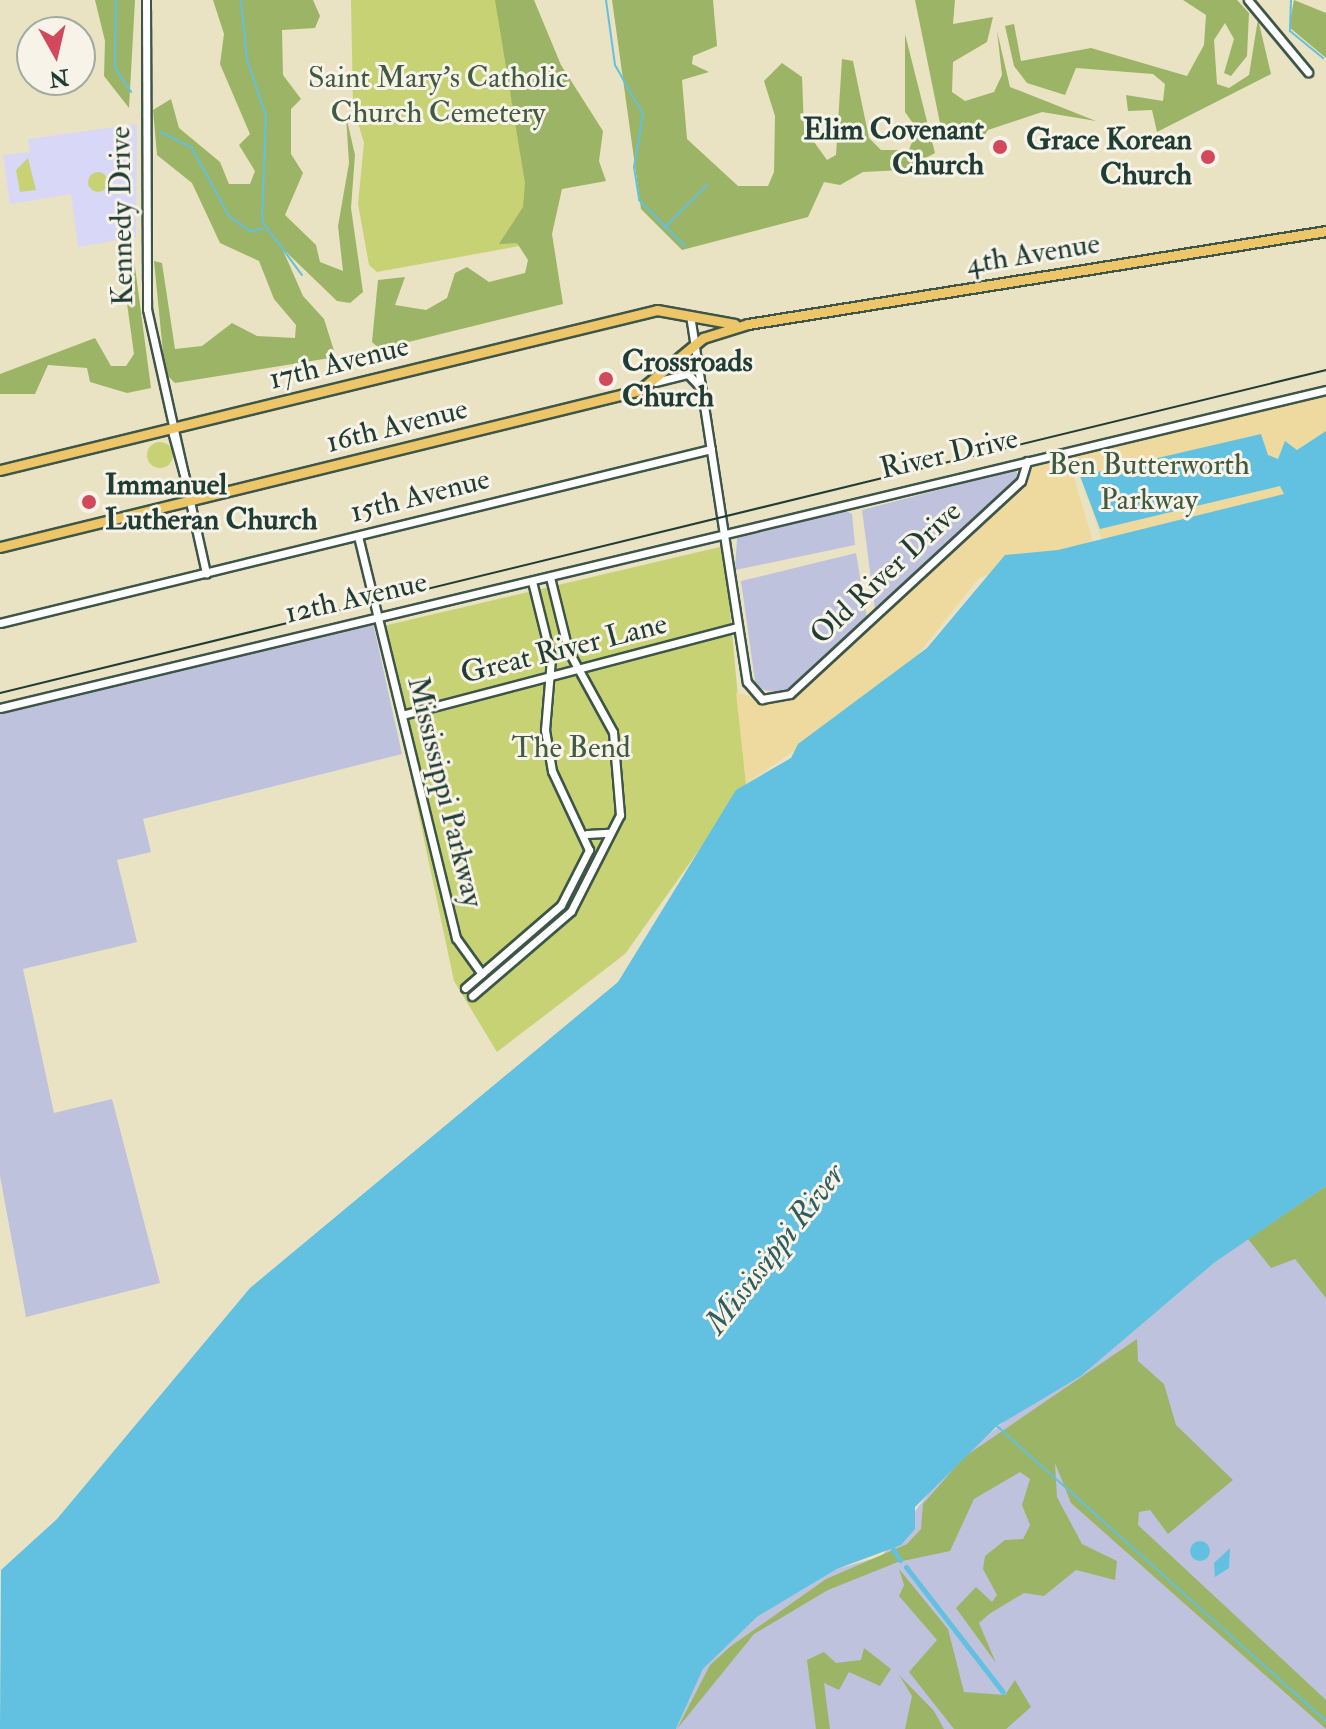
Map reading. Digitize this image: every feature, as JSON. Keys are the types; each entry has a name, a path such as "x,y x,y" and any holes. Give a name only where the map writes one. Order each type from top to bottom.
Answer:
{"main road":[{"name":"4th Avenue","path":"695,343 748,324 1326,231"},
{"name":"17th Avenue","path":"0,470 647,313 690,315"},
{"name":"4th Avenue","path":"690,315 748,324"},
{"name":"16th Avenue","path":"0,547 189,502 655,382 695,343"}],"street":[{"name":"Kennedy Drive","path":"146,0 143,264 171,429 206,573"},
{"path":"1248,0 1308,72"},
{"path":"690,315 738,627"},
{"path":"655,382 688,374 703,393"},
{"name":"River Drive","path":"723,532 1326,390"},
{"name":"15th Avenue","path":"0,623 711,449"},
{"name":"Old River Drive","path":"738,627 747,682 762,699 790,694 1021,481 1027,461"},
{"name":"12th Avenue","path":"0,708 550,577 723,532"},
{"name":"Mississippi Parkway","path":"358,536 456,938 488,982"},
{"path":"472,996 571,911 620,815 621,769 613,732 580,672 550,577"},
{"path":"465,988 567,898 586,862 587,834 552,771 548,679 551,658 532,581"},
{"name":"Great River Lane","path":"402,715 580,672 738,627"},
{"path":"587,834 609,833"}],"shaded area":[{"path":"137,124 136,237 78,247 71,194 10,204 3,155 30,152 28,139"},
{"path":"1015,470 1020,478 875,610 862,510"},
{"path":"844,510 852,514 855,545 735,570 737,538"},
{"path":"856,553 867,618 783,694 756,688 741,581"},
{"path":"373,623 402,754 143,819 151,852 117,860 137,942 23,969 54,1113 112,1099 160,1283 26,1317 0,1176 0,714"},
{"path":"1326,1186 1326,1729 676,1729 703,1669 757,1617 837,1569 882,1556 948,1467 1020,1409 1081,1376 1214,1263"}],"green space":[{"path":"95,0 135,0 129,108 104,76 105,41"},
{"path":"213,0 313,0 320,16 315,28 282,30 283,75 301,99 291,109 291,154 303,173 285,215 316,245 320,262 343,271 338,226 349,163 346,116 355,155 351,208 363,292 350,303 337,301 282,248 303,296 324,319 336,357 175,383 165,373 154,261 162,263 175,349 202,346 232,323 257,336 295,338 296,325 274,299 259,261 220,243 192,183 157,155 153,110 171,99 179,128 220,162 229,184 250,184 255,171 239,145 250,134 220,64 224,34"},
{"name":"Saint Mary's Catholic Church Cemetery","path":"351,0 511,0 547,241 377,272 369,265 358,204 364,143 353,106"},
{"path":"495,0 534,0 561,65 603,131 599,161 606,181 562,189 552,234 563,304 380,349 372,342 378,280 405,277 395,305 426,310 447,298 455,273 467,267 489,282 525,273 528,260 517,243 499,244 523,207 525,183"},
{"path":"612,0 713,0 717,46 693,56 692,64 709,72 682,80 687,139 738,186 768,186 774,172 775,116 764,81 782,63 802,77 804,128 827,160 836,155 842,59 853,61 869,138 881,150 909,150 917,129 905,112 905,34 935,153 903,170 863,172 840,185 824,182 808,217 682,250 641,209"},
{"path":"915,0 955,0 953,24 993,17 987,42 953,62 952,92 965,101 994,92 1002,75 997,31 1010,87 1096,121 1042,112 988,130 980,142 943,138"},
{"path":"1183,0 1237,0 1249,13 1247,56 1231,76 1224,73 1234,39 1225,23 1214,40 1217,84 1229,88 1249,75 1258,19 1271,74 1157,132 1152,110 1128,111 1126,95 1163,101 1165,84 1153,74 1076,68 1065,95 1027,83 1014,66 1005,26 1014,24 1021,61 1091,48 1187,76 1204,45 1206,15"},
{"path":"1294,0 1326,13 1326,58 1289,27"},
{"path":"28,158 36,190 20,192 16,170"},
{"path":"98,172 105,175 108,182 105,189 98,192 91,189 88,182 91,175"},
{"path":"133,252 151,388 127,393 90,382 87,368 48,365 35,394 0,394 0,374 95,338 111,366 126,366 134,354 124,282"},
{"path":"160,442 169,446 173,455 169,464 160,468 151,464 147,455 151,446"},
{"name":"The Bend","path":"724,546 746,784 625,954 497,1052 454,981 379,627"},
{"path":"1326,1186 1326,1298 1295,1259 1271,1268 1248,1239"},
{"path":"1137,1339 1138,1361 1164,1384 1176,1425 1233,1480 1168,1534 1150,1510 1139,1512 1138,1525 1326,1700 1326,1729 1071,1503 1055,1463 1057,1497 1082,1544 1117,1561 1115,1580 1076,1570 1044,1596 1024,1593 989,1614 979,1623 996,1663 956,1608 976,1587 992,1602 997,1595 983,1569 985,1556 1005,1540 1023,1539 1030,1525 1022,1505 1030,1479 1020,1472 974,1499 950,1551 898,1562 828,1590 754,1634 677,1729 710,1665 731,1646 826,1579 907,1544 921,1529 923,1504 964,1457"},
{"path":"899,1569 948,1629 964,1692 1005,1695 1015,1680 1031,1707 1006,1729 954,1729 909,1672 937,1640 899,1596 904,1585"},
{"path":"864,1648 891,1669 880,1686 849,1672 839,1690 824,1683 830,1729 816,1729 807,1660 824,1652 836,1663 861,1660"},
{"path":"899,1675 934,1711 944,1729 905,1729 912,1696"}],"sand":[{"name":"Ben Butterworth Parkway","path":"1326,396 1326,449 1283,500 1102,540 1071,451"},
{"name":"Ben Butterworth Parkway","path":"1068,458 1093,541 979,578 900,677 746,784 736,693 782,702 1037,464"}],"water":[{"name":"Mississippi River","path":"1326,431 1326,1186 1214,1263 1081,1376 997,1426 915,1507 915,1529 901,1545 837,1569 757,1617 703,1669 676,1729 0,1729 1,1570 57,1519 250,1288 618,982 736,790 791,758 798,744 927,648 1005,555 1058,550 1284,494 1280,486 1100,529 1080,476 1261,434 1268,455 1278,459 1285,441 1297,450"},
{"path":"1200,1541 1207,1544 1210,1551 1207,1558 1200,1561 1193,1558 1190,1551 1193,1544"},
{"path":"1230,1548 1229,1568 1215,1577 1214,1563"}],"waterway":[{"path":"116,0 115,68 131,92"},
{"path":"241,0 247,59 266,116 262,221 302,275"},
{"path":"606,0 615,65 643,114 634,167 639,200 685,246"},
{"path":"1291,0 1290,31 1323,58"},
{"path":"161,132 192,148 229,216 250,231 263,229"},
{"path":"664,228 708,184"},
{"path":"997,1426 1326,1721"},
{"path":"893,1549 900,1560"},
{"path":"906,1567 1003,1692"}],"railway":[{"path":"0,693 1326,370"}],"place":[{"name":"Elim Covenant Church","path":"1000,147"},
{"name":"Grace Korean Church","path":"1208,157"},
{"name":"Crossroads Church","path":"606,379"},
{"name":"Immanuel Lutheran Church","path":"89,502"}]}
